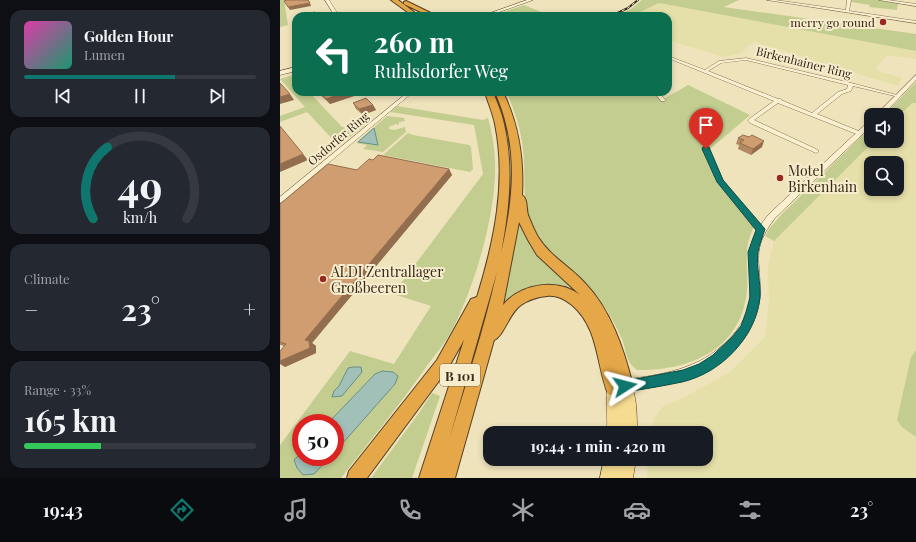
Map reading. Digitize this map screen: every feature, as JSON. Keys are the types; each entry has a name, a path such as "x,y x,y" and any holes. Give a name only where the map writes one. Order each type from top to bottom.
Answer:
{"highway":[{"path":"399,1 398,7 402,12"},
{"path":"399,1 411,12"},
{"path":"399,1 417,12"},
{"path":"399,1 412,5 426,12"},
{"name":"B 101","path":"428,478 491,272 502,215 505,186 505,159 500,120 491,96"},
{"name":"B 101","path":"446,478 481,361 508,254 518,189 518,157 505,105 500,96"},
{"path":"518,189 523,216 538,245 549,259 580,286 603,318 616,349 619,387"},
{"path":"356,478 418,399 451,352 491,272"},
{"path":"481,361 502,315 508,307 525,295 539,291 556,291 571,296 587,311 605,348 619,387"}],"main road":[{"path":"496,12 530,0"},
{"path":"280,73 292,70"},
{"path":"886,108 916,76"},
{"path":"619,387 683,376 702,368 721,356 736,341 745,329 752,312 755,297 753,252 761,229 772,216 864,128"},
{"path":"615,426 619,387"},
{"path":"619,387 629,416 629,426"},
{"path":"609,478 611,466"},
{"path":"624,478 627,466"}],"street":[{"path":"328,0 335,12"},
{"path":"769,0 916,22"},
{"path":"795,4 799,0"},
{"path":"847,12 849,0"},
{"path":"881,0 916,5"},
{"path":"672,58 859,133"},
{"name":"Birkenhainer Ring","path":"706,71 720,62 746,59 899,96"},
{"path":"814,114 840,93 849,90 851,84"},
{"name":"Osdorfer Ring","path":"280,200 406,96"},
{"path":"660,96 663,100"},
{"path":"779,100 751,120 752,122 816,151"},
{"path":"706,149 720,181 756,226 761,229"}],"shaded area":[{"path":"659,3 916,51 916,59 887,55 876,68 881,72 900,77 902,79 898,86 754,42 739,54 723,57 672,41 672,12 640,12"},
{"path":"912,103 916,103 916,350 911,357 902,427 916,437 916,478 647,478 648,466 713,466 713,426 653,426 654,419 662,407 683,398 730,372 765,337 769,301 768,266 774,241 867,148 904,148 904,111"}],"green space":[{"path":"280,0 284,0 288,25 280,27"},
{"path":"642,0 739,0 724,7 916,34 916,51 659,3 640,12 625,12"},
{"path":"851,0 889,0 889,2 898,3 897,10 869,7 870,5 851,2"},
{"path":"524,5 541,12 504,12"},
{"path":"292,75 292,92 280,79"},
{"path":"916,82 916,103 912,103 904,111 904,108 891,108"},
{"path":"688,85 750,115 709,150 720,181 755,224 747,249 747,290 743,310 735,328 724,342 694,361 657,369 637,370 628,360 620,334 601,302 583,282 544,245 530,223 525,201 521,135 508,96 658,96 662,100 672,96 672,94"},
{"path":"295,96 313,96 342,127 365,125 339,146 307,112 280,122 280,116 305,107"},
{"path":"397,106 483,120 488,118 494,152 495,183 488,227 476,273 460,314 445,342 394,411 341,478 280,478 280,445 292,429 292,466 303,466 314,474 322,466 344,466 344,442 395,384 393,372 382,371 375,374 337,414 303,414 350,351 394,364 431,306 393,294 483,174 474,125 390,112"},
{"path":"387,116 404,118 405,121 399,122 399,125 396,124 389,127 389,129 394,130 405,127 406,132 383,152 363,149 367,145 356,143"},
{"path":"408,133 469,145 471,147 473,169 470,172 383,155"},
{"path":"864,134 864,148 867,148 774,241 765,236 781,215"},
{"path":"520,223 587,299 600,328 557,287 501,309"},
{"path":"916,350 916,437 902,427 897,420 911,357"},
{"path":"432,393 440,396 412,478 371,478 419,413"}],"water":[{"path":"374,128 378,145 358,142"},
{"path":"361,367 362,372 342,396 332,397 348,368"},
{"path":"382,371 393,372 398,376 395,384 344,442 344,414 337,414 375,374"},
{"path":"296,466 322,466 314,474 303,475"}],"building":[{"path":"308,0 310,3 288,7 284,1"},
{"path":"280,83 290,94 280,97"},
{"path":"323,96 335,96 326,99"},
{"path":"366,98 373,105 359,109 353,103"},
{"path":"280,126 303,154 280,164"},
{"path":"743,135 749,137 752,135 764,141 753,149 740,143 744,140 738,138"},
{"name":"ALDI Zentrallager Großbeeren","path":"378,155 449,169 305,340 309,341 310,348 280,361 280,351 286,344 280,342 280,204 328,164 357,170 369,159 373,160"}],"railway":[{"path":"620,12 628,8 638,0"}],"place":[{"name":"merry go round","path":"883,22"},
{"name":"Motel Birkenhain","path":"780,178"},
{"name":"ALDI Zentrallager Großbeeren","path":"323,279"}],"route":[{"path":"625,386 683,376 702,368 717,359 736,341 745,329 752,312 755,297 753,252 761,229 756,226 720,181 706,149"}]}
